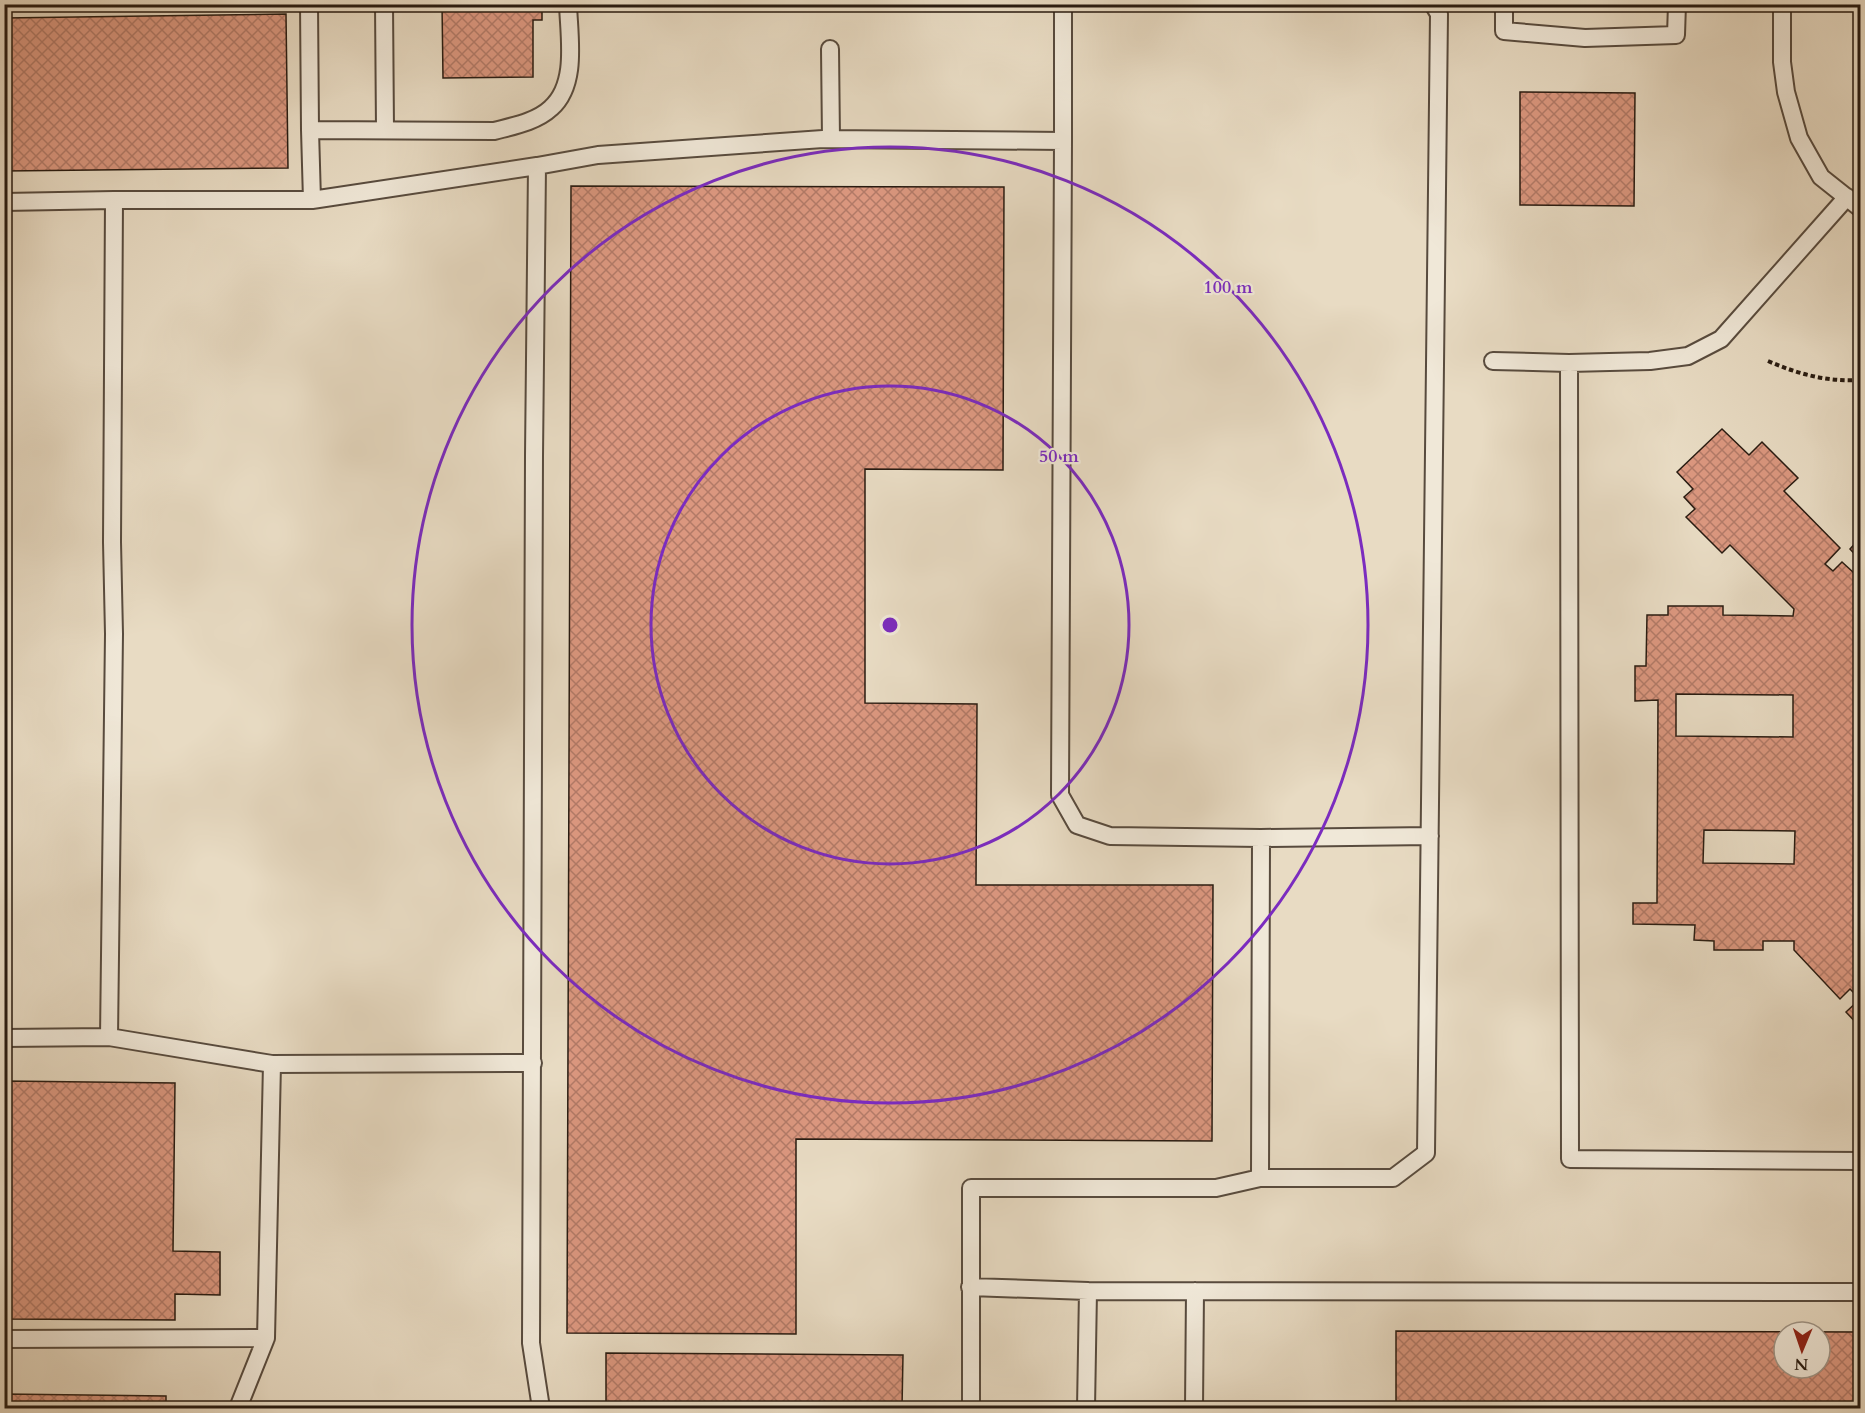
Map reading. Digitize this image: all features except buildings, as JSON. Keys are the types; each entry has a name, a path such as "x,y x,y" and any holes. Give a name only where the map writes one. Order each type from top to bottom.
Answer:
{"lane":[{"path":"309,4 312,200"},
{"path":"384,4 385,130"},
{"path":"310,130 494,131 523,123 550,110 563,94 570,63 568,4"},
{"path":"1063,4 1060,795 1077,825 1110,836 1261,838 1430,836"},
{"path":"970,1408 971,1188 1216,1188 1260,1178 1393,1178 1426,1153 1439,14 1433,4"},
{"path":"1504,4 1504,31 1584,38 1676,35 1677,4"},
{"path":"1782,4 1782,62 1785,92 1799,138 1821,177 1860,208"},
{"path":"830,49 831,139"},
{"path":"4,202 312,200 598,155 831,139 1063,141"},
{"path":"537,166 531,1343 541,1408"},
{"path":"1493,361 1569,363 1650,361 1688,356 1720,339 1847,197"},
{"path":"109,1037 114,634 112,520 114,201"},
{"path":"1569,363 1570,1160 1860,1161"},
{"path":"1260,1178 1261,838"},
{"path":"4,1038 109,1037 272,1064 533,1063"},
{"path":"238,1408 266,1338 272,1064"},
{"path":"970,1287 1088,1291 1860,1292"},
{"path":"1086,1408 1088,1291"},
{"path":"1194,1408 1195,1291"},
{"path":"4,1339 266,1338"}],"path":[{"path":"1768,361 1814,377 1860,380"}]}
